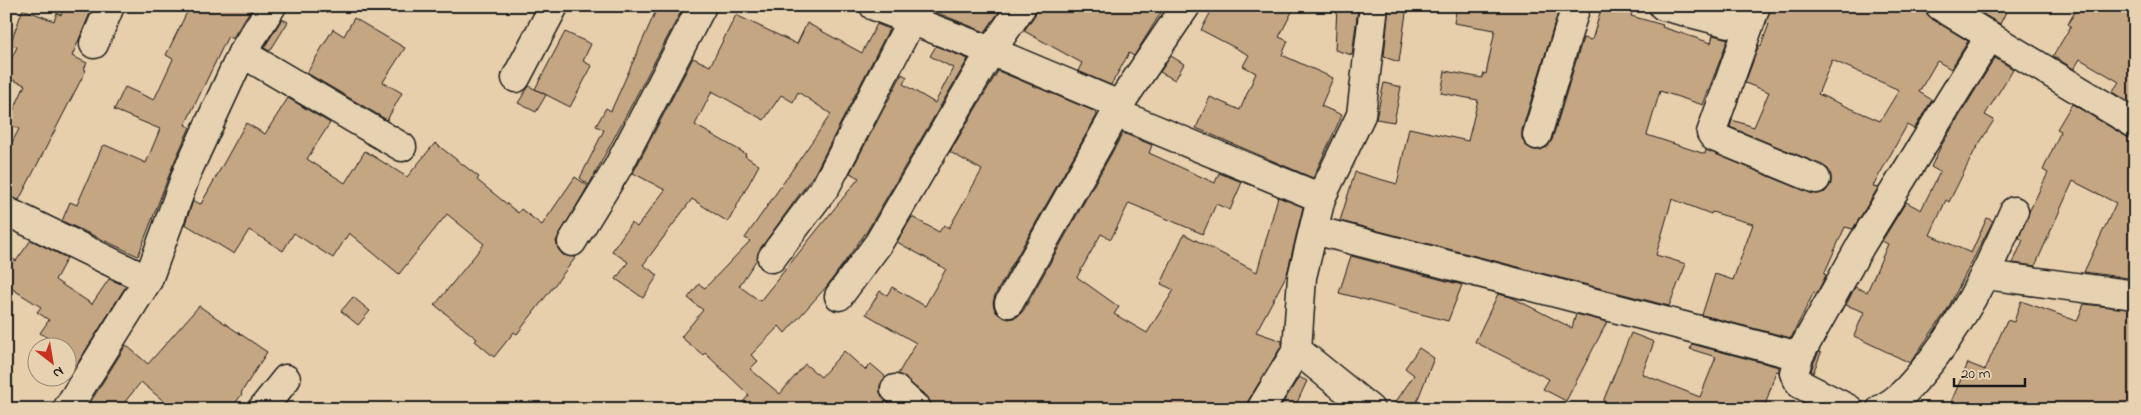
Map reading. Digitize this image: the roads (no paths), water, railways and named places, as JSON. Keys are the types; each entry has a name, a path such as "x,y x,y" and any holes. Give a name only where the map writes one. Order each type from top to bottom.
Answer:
{"street":[{"path":"94,44 110,6"},
{"path":"66,409 148,280 188,170 242,53 272,6"},
{"path":"516,78 554,6"},
{"path":"572,242 618,167 702,6"},
{"path":"874,6 991,51 1321,198"},
{"path":"839,296 878,244 991,51 1022,6"},
{"path":"1008,303 1118,109 1186,6"},
{"path":"1536,136 1576,6"},
{"path":"1663,6 1752,17 1712,133 1714,137 1816,179"},
{"path":"1940,6 2135,124"},
{"path":"1261,409 1297,350 1302,277 1321,198 1361,115 1373,7"},
{"path":"772,258 826,186 911,21"},
{"path":"1849,409 1800,384 1794,373 1799,356 1860,245 1990,36"},
{"path":"242,53 402,147"},
{"path":"6,211 148,280"},
{"path":"1882,409 1898,400 1940,352 1986,275 2014,211"},
{"path":"1314,230 1799,356"},
{"path":"1986,275 2135,296"},
{"path":"1297,350 1370,409"},
{"path":"262,409 286,379"},
{"path":"895,390 917,409"}]}
